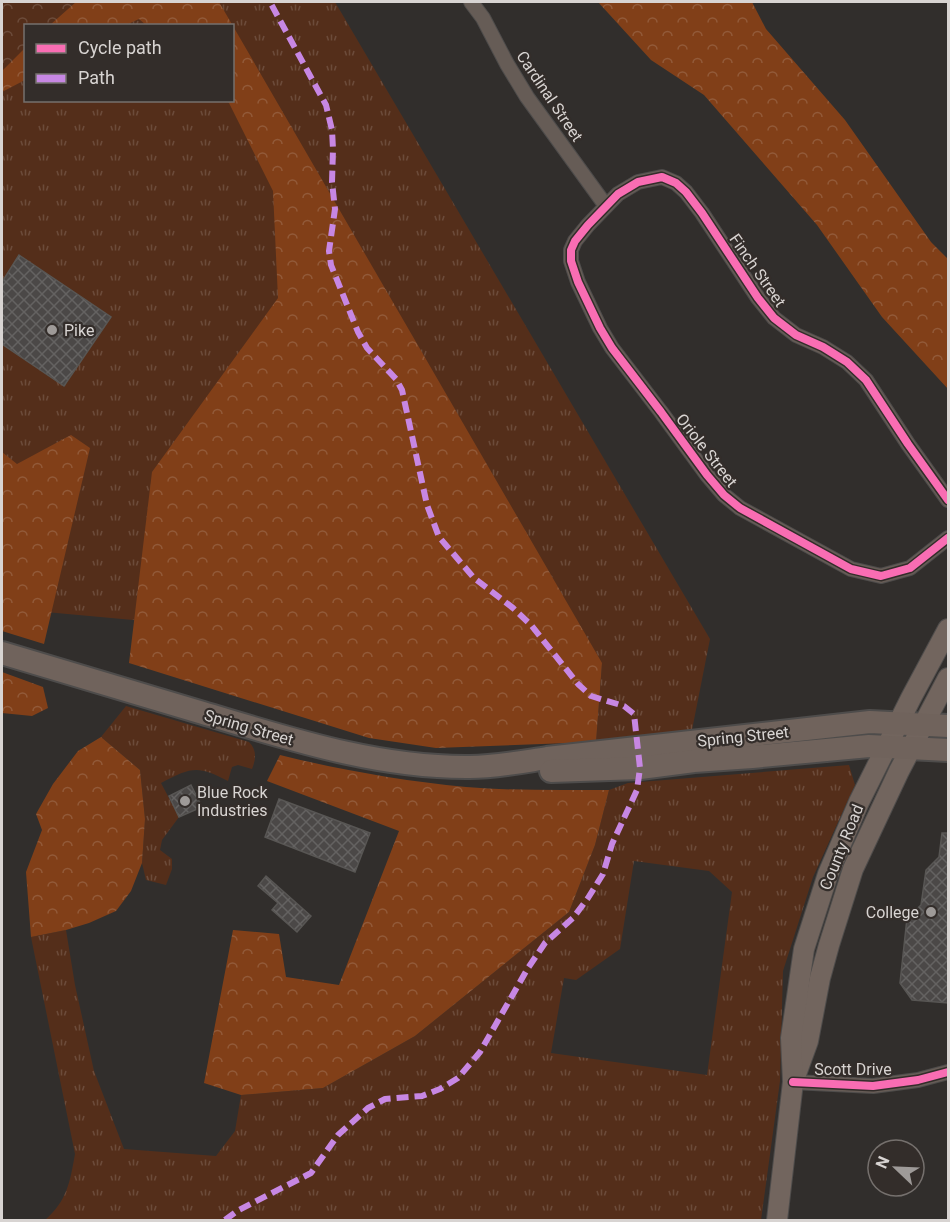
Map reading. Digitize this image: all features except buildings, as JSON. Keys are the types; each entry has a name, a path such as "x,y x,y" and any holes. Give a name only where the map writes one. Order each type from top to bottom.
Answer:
{"main road":[{"name":"County Road","path":"777,1221 793,1082 790,1038 804,949 828,874 860,802 948,629"},
{"name":"Spring Street","path":"2,653 331,750 417,765 470,767 502,765 870,722 948,726"},
{"name":"County Road","path":"793,1082 808,1041 820,978 853,869 898,771 948,678"},
{"name":"Spring Street","path":"502,765 549,771 640,768 694,761 869,746 948,750"}],"street":[{"name":"Cardinal Street","path":"471,2 483,18 527,97 606,206"},
{"name":"Finch Street","path":"606,206 618,194 638,182 662,177 676,183 702,213 758,298 774,318 796,335 847,362 866,380 948,500"},
{"name":"Oriole Street","path":"606,206 575,241 571,250 571,261 578,282 612,348 724,495 740,508 851,569 881,576 910,568 948,538"},
{"name":"Scott Drive","path":"793,1082 873,1086 918,1080 948,1072"}],"green space":[{"path":"2,2 335,2 710,639 692,730 596,742 602,663 2,608"},
{"path":"2,2 76,2 51,24 24,24 24,49 2,71"},
{"path":"52,2 219,2 232,24 145,24 139,19 128,24 24,24 24,81 2,92 2,28"},
{"path":"598,2 752,2 766,29 845,120 931,242 948,259 948,389 882,317 817,225 704,95 651,60"},
{"path":"234,28 602,663 596,742 436,748 369,738 129,663 152,472 278,298 273,191 228,102 234,102"},
{"path":"71,435 90,448 44,644 2,631 2,452 17,464"},
{"path":"2,672 43,687 48,708 32,716 2,713"},
{"path":"126,706 249,742 255,751 252,769 238,765 232,767 228,781 209,772 194,770 161,783 179,817 162,840 160,850 172,859 172,869 166,885 146,880 142,863 145,819 140,770 101,737"},
{"path":"101,737 140,770 145,819 142,863 131,891 116,911 89,923 31,937 26,872 42,830 36,814 53,784 78,751"},
{"path":"280,755 372,774 442,785 502,789 609,790 595,845 569,912 415,1036 323,1088 241,1095 204,1083 233,930 279,934 286,977 339,985 399,831 267,781"},
{"path":"849,765 855,785 813,877 783,971 780,1081 761,1220 45,1220 63,1198 75,1154 31,937 66,930 75,985 94,1071 124,1149 216,1156 235,1131 241,1095 323,1088 415,1036 569,912 595,845 609,790 628,783","holes":["634,861 709,871 732,892 707,1075 551,1053 564,978 576,980 620,949"]}],"marked path":[{"path":"225,1220 237,1211 311,1173 338,1135 368,1108 385,1099 422,1096 458,1078 480,1052 545,943 573,918 603,874 612,844 637,790 640,768 634,714 624,706 591,696 578,684 531,625 474,578 439,537 427,505 402,390 396,379 367,348 358,332 331,265 329,251 335,209 332,182 332,130 326,105 270,2"}],"cycle path":[{"path":"948,500 866,380 847,362 823,347 796,335 774,318 758,298 702,213 676,183 662,177 638,182 618,194 575,241 571,250 571,261 578,282 612,348 707,475 724,495 740,508 851,569 881,576 910,568 948,538"},
{"path":"793,1082 873,1086 918,1080 948,1072"}],"place":[{"name":"Pike","path":"52,330"},
{"name":"Blue Rock Industries","path":"185,801"},
{"name":"College","path":"931,912"}]}
